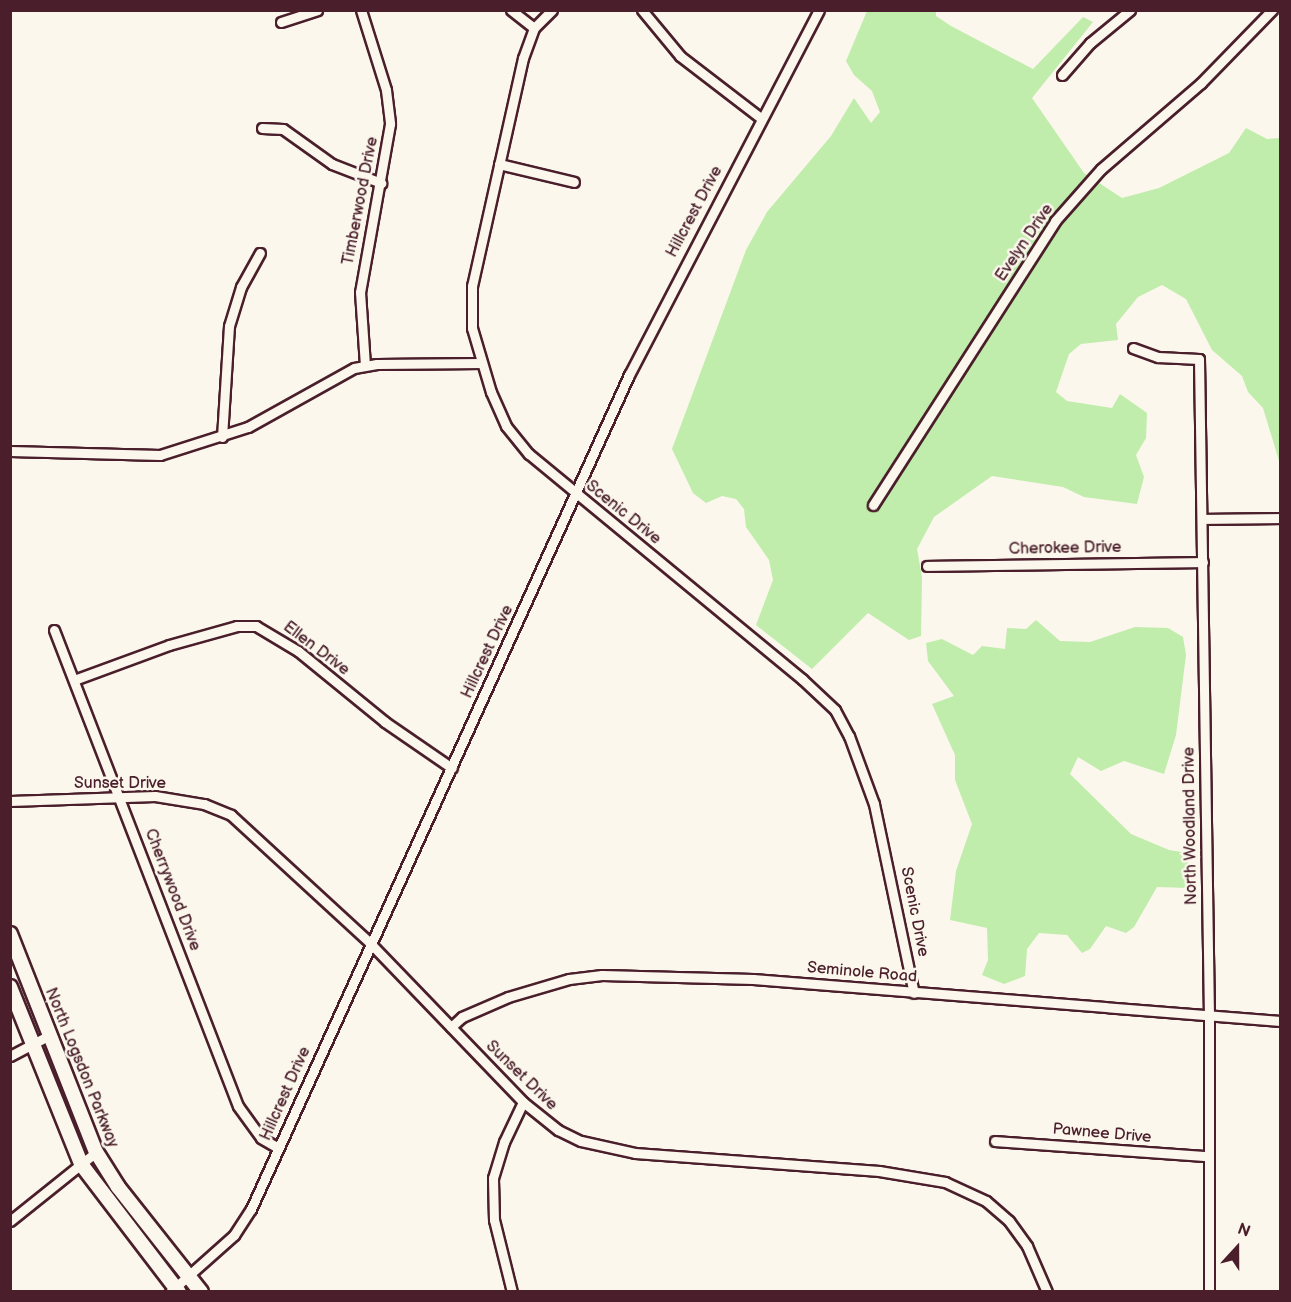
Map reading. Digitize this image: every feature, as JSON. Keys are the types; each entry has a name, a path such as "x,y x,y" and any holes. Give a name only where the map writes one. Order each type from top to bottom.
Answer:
{"main road":[{"name":"North Logsdon Parkway","path":"10,934 96,1152 118,1187 201,1292"},
{"path":"10,987 81,1164 175,1290"}],"street":[{"path":"281,22 317,10"},
{"name":"Timberwood Drive","path":"362,10 389,107 390,140 360,292 365,365"},
{"path":"512,10 534,28"},
{"name":"Scenic Drive","path":"552,10 534,28 521,64 470,300 482,363 500,415 513,436 576,495 802,679 834,710 849,736 877,813 914,993"},
{"path":"642,10 680,56 762,119"},
{"name":"Hillcrest Drive","path":"175,1290 244,1222 662,308 819,10"},
{"path":"1062,75 1090,43 1130,10"},
{"name":"Evelyn Drive","path":"873,505 1055,221 1101,169 1201,83 1272,10"},
{"path":"262,128 283,129 332,165 381,183"},
{"path":"499,164 574,182"},
{"path":"222,437 229,326 241,287 260,253"},
{"name":"North Woodland Drive","path":"1133,348 1158,357 1199,359 1209,1015 1206,1156 1209,1292"},
{"path":"10,451 145,457 222,437 260,422 332,377 365,365 482,363"},
{"path":"1202,519 1281,518"},
{"name":"Cherokee Drive","path":"927,566 1203,562"},
{"name":"Ellen Drive","path":"74,681 169,645 237,626 255,626 298,651 386,722 452,768"},
{"name":"Cherrywood Drive","path":"54,630 120,795 238,1106 261,1138 278,1148"},
{"name":"Sunset Drive","path":"10,801 120,795 186,800 231,815 370,943 523,1102 558,1130 601,1147 909,1174 945,1182 986,1201 1009,1221 1027,1246 1047,1292"},
{"name":"Seminole Road","path":"451,1027 462,1017 508,997 585,976 743,979 1281,1021"},
{"path":"10,1056 50,1035"},
{"path":"512,1292 494,1220 493,1178 523,1102"},
{"name":"Pawnee Drive","path":"995,1141 1206,1156"},
{"path":"10,1221 96,1152"}],"green space":[{"path":"867,11 936,11 936,16 951,26 1033,69 1083,17 1093,22 1032,98 1084,173 1122,198 1159,188 1229,153 1246,128 1267,139 1280,138 1280,464 1263,408 1248,392 1242,376 1212,350 1186,299 1162,285 1138,297 1116,324 1118,340 1081,344 1069,354 1056,392 1067,401 1112,408 1120,394 1147,413 1146,438 1136,455 1144,477 1137,504 1084,497 1063,487 992,476 934,517 917,549 922,577 921,636 909,640 868,613 812,669 756,625 773,580 769,560 746,527 744,509 736,499 722,496 706,503 693,493 672,449 746,250 767,212 831,136 854,98 871,123 880,112 872,91 854,75 846,61"},
{"path":"1036,620 1060,641 1090,642 1135,627 1168,628 1183,637 1186,655 1176,735 1164,774 1124,761 1101,771 1078,757 1070,774 1131,834 1169,850 1188,853 1188,888 1157,887 1134,927 1126,933 1106,926 1090,949 1082,953 1067,935 1039,933 1027,949 1025,976 1004,984 982,975 988,960 987,928 950,920 956,871 972,824 955,780 955,755 932,704 954,696 928,661 926,643 942,639 973,655 982,646 1005,649 1007,628 1026,629"}]}
